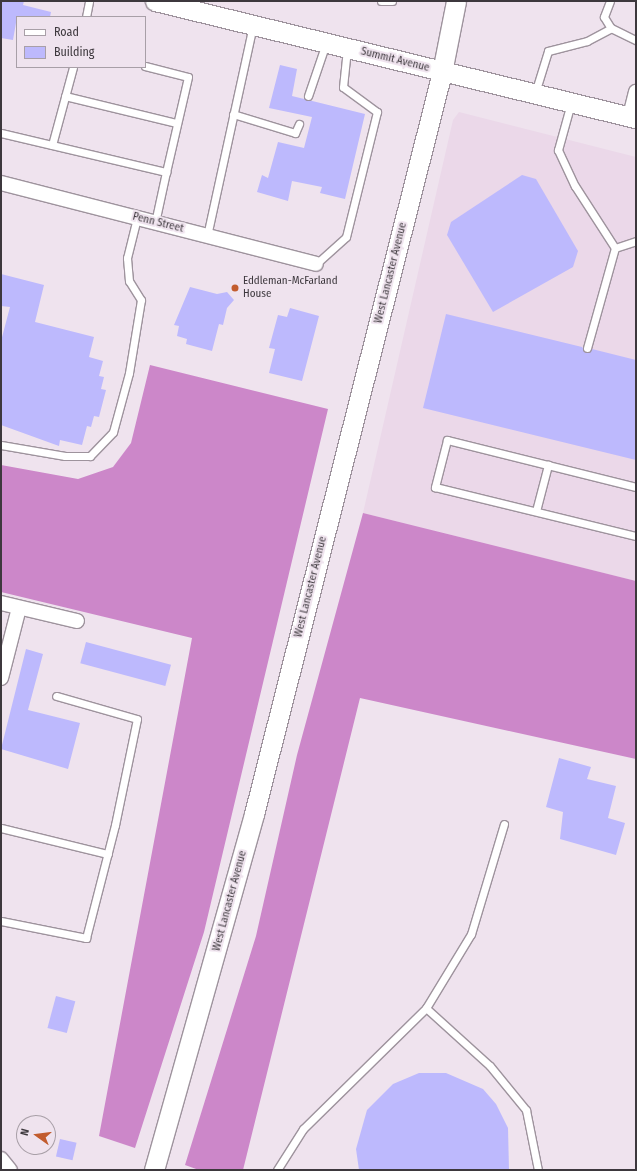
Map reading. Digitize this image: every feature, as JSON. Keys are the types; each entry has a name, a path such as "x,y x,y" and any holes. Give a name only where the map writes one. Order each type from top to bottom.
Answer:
{"main road":[{"name":"Summit Avenue","path":"155,1 442,72 633,117"},
{"name":"West Lancaster Avenue","path":"154,1170 254,814 442,72 456,1"}],"street":[{"path":"633,117 636,92"},
{"name":"Penn Street","path":"1,183 316,264"},
{"path":"1,603 77,621"},
{"path":"1,678 19,608"},
{"path":"1,1159 10,1170"}],"lane":[{"path":"86,16 90,1"},
{"path":"381,1 392,1"},
{"path":"610,1 604,17 611,28 636,40"},
{"path":"207,236 253,25"},
{"path":"535,94 548,50 587,41 611,28"},
{"path":"308,96 326,43"},
{"path":"316,264 346,237 377,112 343,87 347,48"},
{"path":"146,66 188,77 155,223"},
{"path":"52,145 73,68"},
{"path":"66,96 177,123"},
{"path":"571,102 558,150 574,186 615,248 586,348"},
{"path":"234,114 295,134 298,124"},
{"path":"1,133 166,172"},
{"path":"1,444 65,456 90,456 112,432 129,373 141,300 128,281 126,258 137,218"},
{"path":"615,248 636,241"},
{"path":"636,487 447,440 435,487 636,536"},
{"path":"536,512 548,465"},
{"path":"1,921 86,938 108,854 137,719 56,696"},
{"path":"277,1170 303,1128 426,1008 471,934 504,824"},
{"path":"1,828 108,854"},
{"path":"426,1008 490,1066 526,1110 538,1170"}],"shaded area":[{"path":"459,112 636,157 636,581 363,513 453,120"},
{"path":"150,365 328,409 204,932 135,1148 99,1136 192,638 1,592 1,465 78,479 113,467 131,443"},
{"path":"363,513 636,581 636,759 360,698 243,1170 199,1170 185,1165 256,936 297,755"}],"building":[{"path":"1,1 24,1 23,5 51,12 50,16 16,16 13,40 1,38"},
{"path":"280,65 297,69 292,96 365,114 345,199 320,193 322,187 292,181 288,201 257,192 262,175 268,178 278,142 304,148 312,117 269,108"},
{"path":"522,175 536,179 578,251 573,267 493,312 447,235 451,222"},
{"path":"1,274 44,285 35,322 94,337 89,357 103,361 99,376 104,377 101,389 106,390 99,417 94,416 91,427 87,426 82,445 60,440 59,446 1,425 1,341 10,307 1,306"},
{"path":"190,287 217,294 227,292 234,300 227,308 223,325 219,324 212,351 186,344 187,339 177,336 179,326 174,325"},
{"path":"290,308 319,316 302,381 269,373 275,349 269,348 278,315 287,317"},
{"path":"446,314 582,347 586,353 592,349 636,360 636,460 423,408"},
{"path":"86,642 171,665 165,686 80,663"},
{"path":"26,649 43,654 28,710 80,723 68,769 1,749"},
{"path":"559,758 591,767 587,779 616,786 608,818 625,823 616,855 560,839 563,812 546,807"},
{"path":"56,996 75,1001 67,1033 47,1028"},
{"path":"419,1073 446,1073 483,1089 496,1104 508,1128 509,1170 359,1170 356,1149 367,1110 393,1084"},
{"path":"60,1139 77,1143 73,1160 56,1157"}],"place":[{"name":"Eddleman-McFarland House","path":"235,288"}]}
